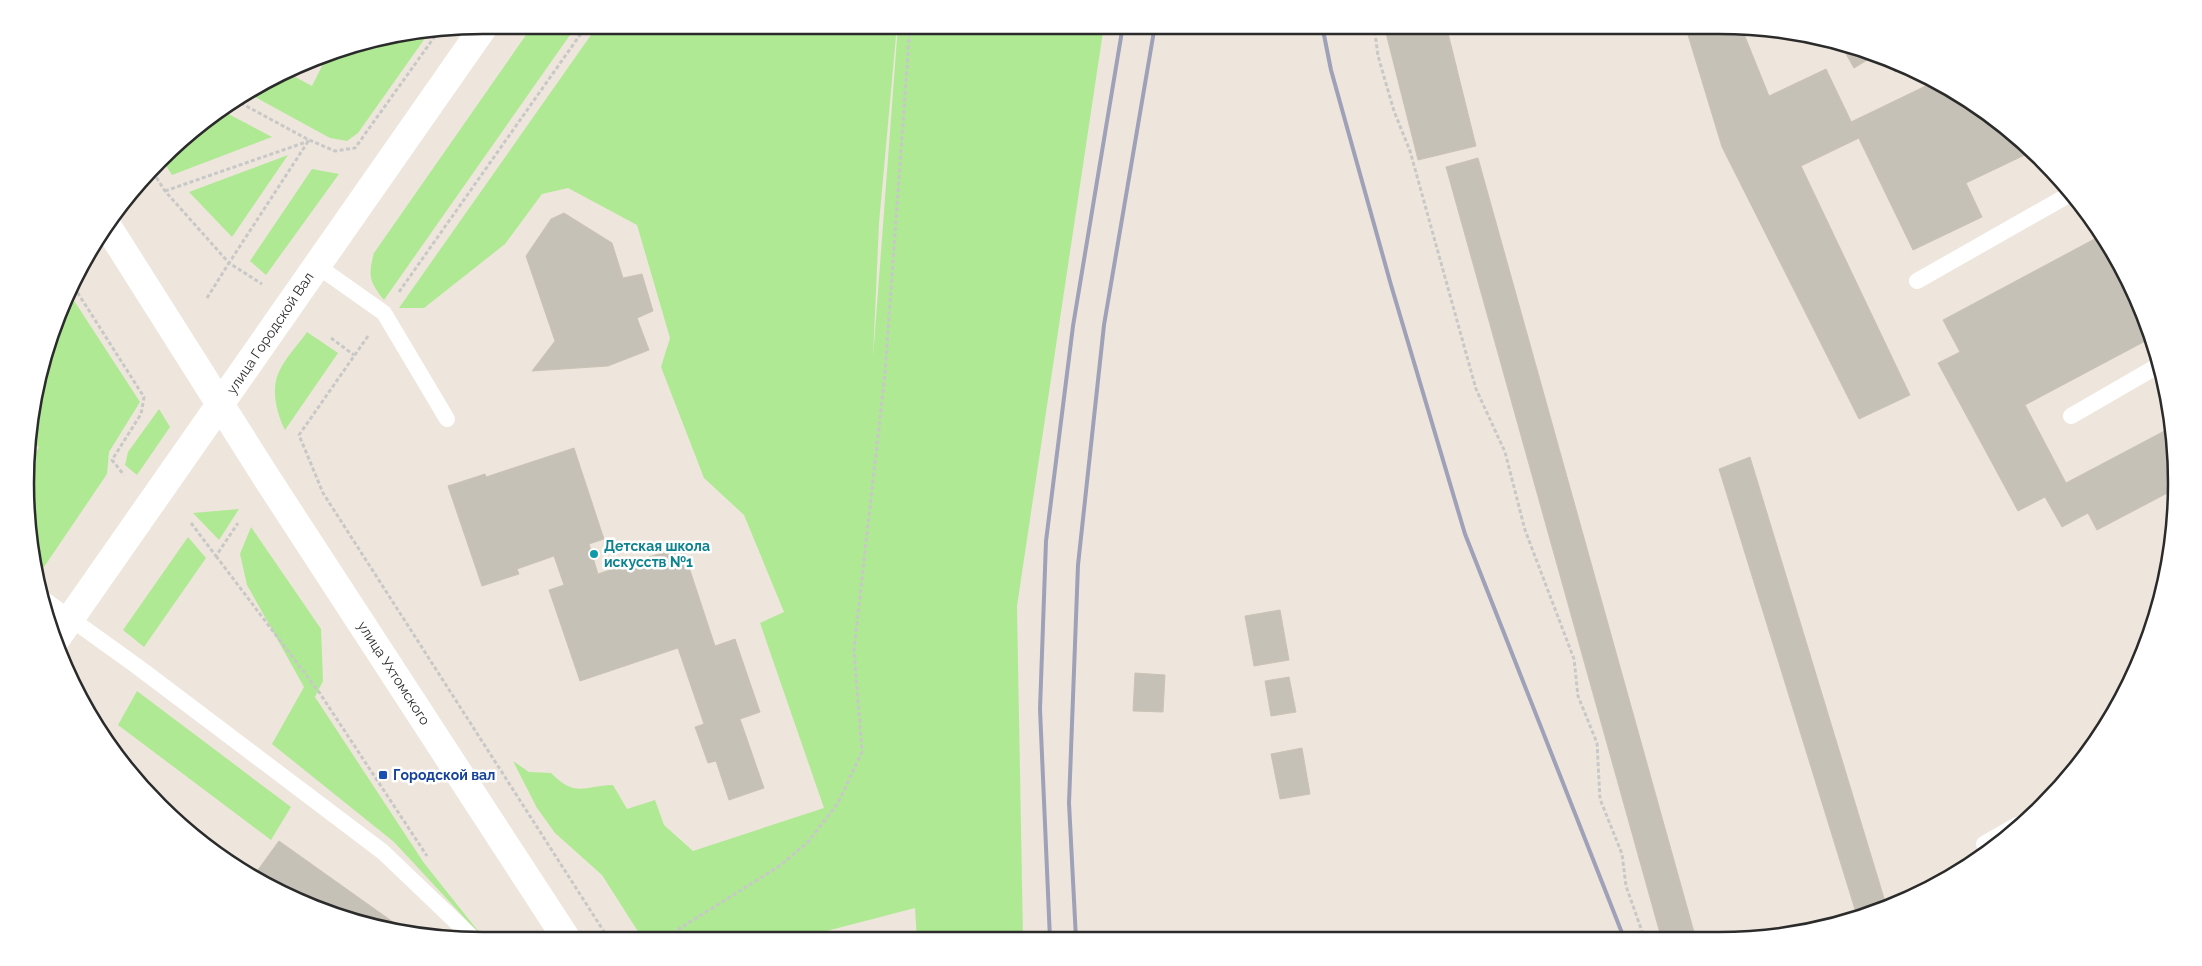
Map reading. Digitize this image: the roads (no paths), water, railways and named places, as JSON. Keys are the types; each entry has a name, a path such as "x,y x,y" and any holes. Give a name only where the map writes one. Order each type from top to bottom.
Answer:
{"main road":[{"name":"улица Городской Вал","path":"60,633 477,34"},
{"name":"улица Ухтомского","path":"111,231 220,405 562,932"}],"lane":[{"path":"1917,281 2065,197"},
{"path":"316,265 384,313 447,419"},
{"path":"2070,416 2153,368"},
{"path":"51,604 383,852 466,931"},
{"path":"1984,844 1990,841"}],"railway":[{"path":"1050,932 1040,709 1046,541 1073,326 1122,34"},
{"path":"1076,932 1069,803 1078,565 1104,325 1153,34"},
{"path":"1324,34 1331,70 1391,285 1465,534 1622,932"}],"place":[{"name":"Детская школа искусств №1","path":"594,554"},
{"name":"Городской вал","path":"383,775"}]}
